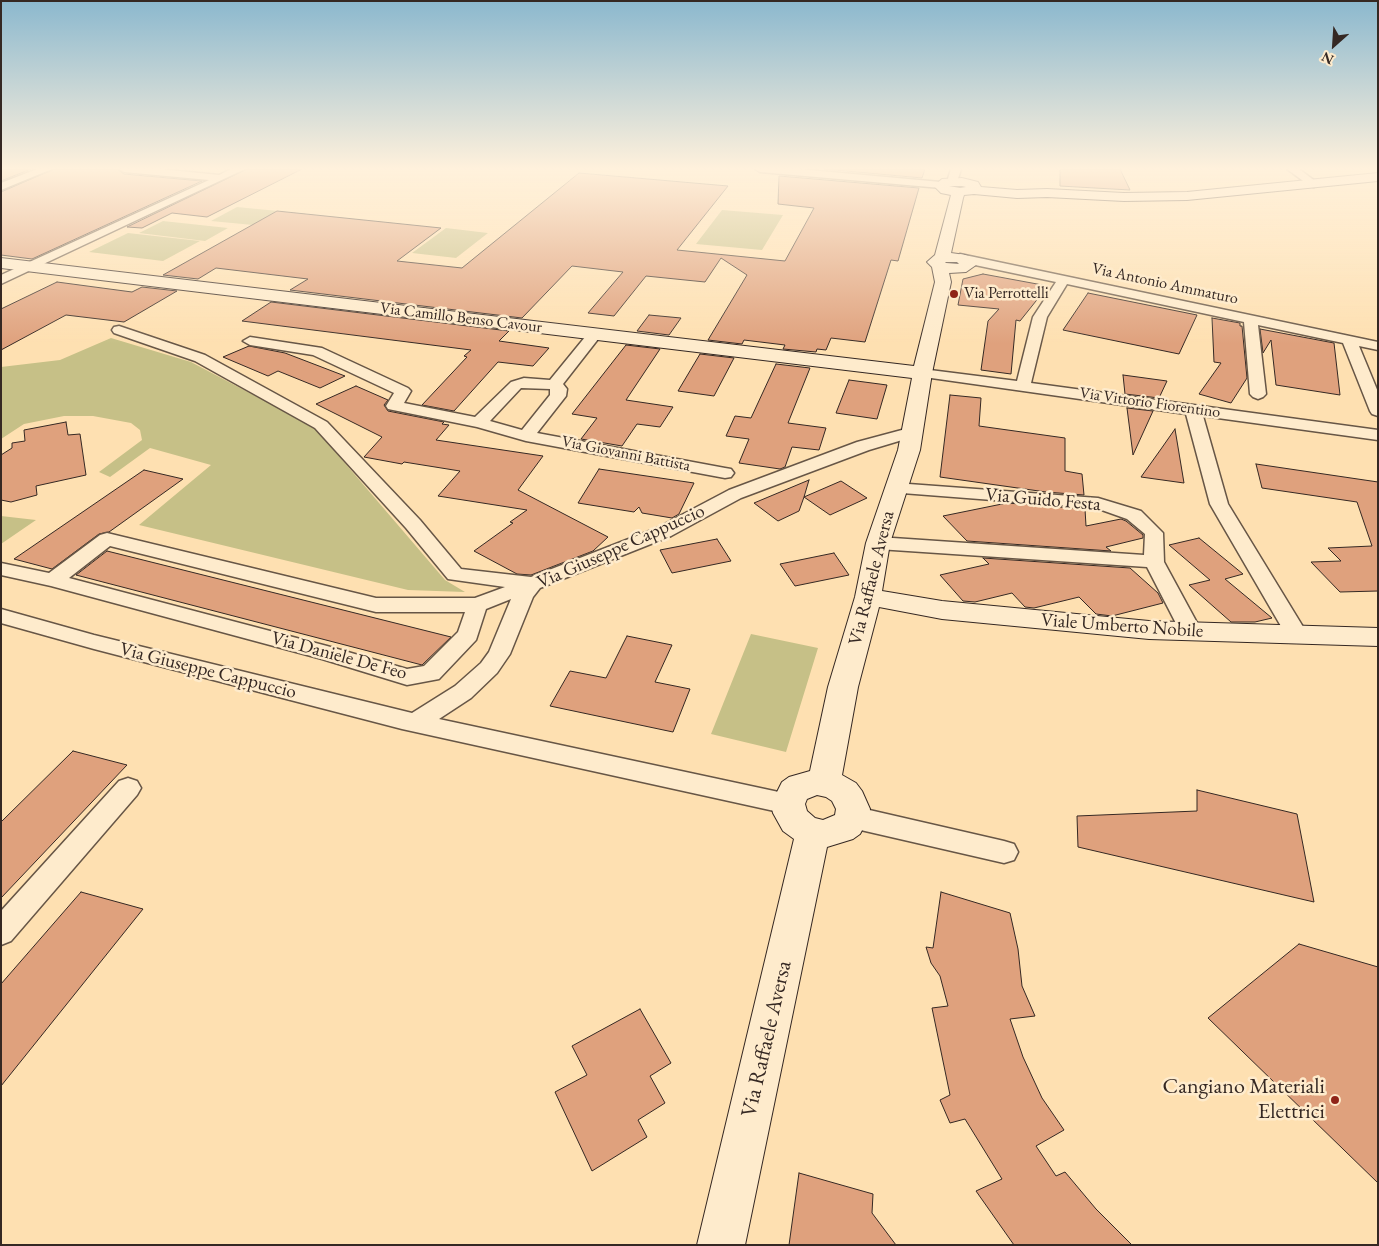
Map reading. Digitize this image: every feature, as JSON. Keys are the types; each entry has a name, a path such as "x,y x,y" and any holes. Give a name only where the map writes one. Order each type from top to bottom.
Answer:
{"main road":[{"name":"Via Raffaele Aversa","path":"721,1245 801,818 790,797 801,786 809,783 824,783 843,687 868,597 878,543 909,450 922,373 950,263 953,227"},
{"name":"Via Camillo Benso Cavour","path":"1,263 922,373"},
{"name":"Viale Umberto Nobile","path":"868,597 942,610 1149,630 1185,622 1297,635 1378,637"},
{"path":"801,818 833,833 848,824 852,817 853,809 850,800 840,789 824,783"}],"street":[{"path":"1,280 117,227"},
{"name":"Via Antonio Ammaturo","path":"950,263 1013,270 1378,346"},
{"path":"1022,386 1040,317 1063,281"},
{"name":"Via Antonio Ammaturo","path":"1251,320 1258,394"},
{"path":"119,330 200,358 322,425 414,524 455,575 532,583"},
{"name":"Via Giovanni Battista","path":"526,436 558,396 559,389 554,385 595,334"},
{"path":"1349,340 1378,410"},
{"name":"Via Giovanni Battista","path":"250,341 317,351 403,391 394,406 479,422 526,436 725,473"},
{"name":"Via Vittorio Fiorentino","path":"922,373 1378,435"},
{"path":"479,422 516,385 536,383 554,385"},
{"path":"1193,409 1219,504 1297,635"},
{"name":"Via Giuseppe Cappuccio","path":"415,723 462,692 489,668 499,654 523,596 532,583 664,532 736,494 863,446 913,432"},
{"name":"Via Guido Festa","path":"895,488 1098,503 1134,515 1154,533 1154,562 1185,622"},
{"path":"53,580 107,539 376,605 477,605 532,583"},
{"path":"878,543 1154,562"},
{"name":"Via Daniele De Feo","path":"1,569 53,580 326,653 407,677 431,673 456,648 468,635 477,605"},
{"name":"Via Giuseppe Cappuccio","path":"1,616 94,642 801,818"},
{"path":"1,932 128,788"},
{"path":"852,817 1004,852"}],"shaded area":[{"path":"151,227 228,228 205,241 139,233"},
{"path":"709,227 776,227 762,250 696,244"},
{"path":"446,228 488,233 456,258 412,253"},
{"path":"128,233 200,241 163,261 89,252"},
{"path":"111,338 191,362 314,427 445,580 465,592 408,590 139,525 211,465 150,448 110,477 99,472 142,440 140,430 131,423 93,416 64,416 24,424 1,439 1,367 60,360"},
{"path":"1,516 36,520 1,544"},
{"path":"751,634 818,648 786,752 711,734"}],"building":[{"path":"1,227 101,227 32,259 1,255"},
{"path":"248,227 441,228 397,261 462,268 512,227 695,227 677,250 785,261 804,227 908,227 898,261 891,260 865,342 831,338 826,350 817,349 816,352 783,349 785,345 744,340 742,344 708,340 747,275 721,258 705,282 646,276 614,316 588,313 623,272 572,266 522,318 290,290 308,279 216,268 198,279 163,275"},
{"path":"983,274 1048,286 1020,321 1016,320 1011,374 981,370 988,321 999,309 958,305 963,279"},
{"path":"57,282 132,292 142,287 177,291 124,322 66,315 1,350 1,309"},
{"path":"1088,293 1197,315 1179,354 1063,330"},
{"path":"271,302 509,331 499,341 549,348 533,366 498,362 454,411 422,405 467,357 464,356 471,350 242,321"},
{"path":"649,315 681,318 669,335 637,331"},
{"path":"1212,318 1240,323 1240,326 1242,326 1247,378 1231,403 1199,394 1221,363 1214,362"},
{"path":"1260,329 1334,343 1340,395 1276,385 1271,340 1263,353"},
{"path":"626,345 660,349 626,400 673,407 660,427 637,424 622,446 581,439 597,418 572,414"},
{"path":"249,346 285,353 345,376 320,388 278,371 268,376 223,357"},
{"path":"700,354 734,358 714,396 678,391"},
{"path":"776,364 810,368 788,423 826,428 819,450 792,447 785,467 780,469 739,463 749,439 726,436 735,416 751,418"},
{"path":"1123,375 1167,381 1159,398 1125,394"},
{"path":"849,380 887,385 877,419 836,413"},
{"path":"356,386 388,400 384,405 388,411 444,422 442,424 449,425 436,440 543,456 518,490 608,537 593,551 531,575 517,574 474,551 513,523 510,522 527,510 438,496 460,471 364,457 382,437 316,404"},
{"path":"950,395 981,398 979,426 1065,438 1065,471 1082,474 1084,495 1046,492 940,477"},
{"path":"1127,408 1153,411 1133,455"},
{"path":"66,422 68,435 80,434 86,475 36,486 37,495 11,502 1,500 1,455 12,448 12,443 25,441 24,430"},
{"path":"1175,429 1184,483 1141,477 1161,449"},
{"path":"1256,464 1378,482 1378,591 1340,592 1311,562 1341,561 1328,548 1372,546 1357,502 1262,488"},
{"path":"599,469 694,483 679,514 672,518 642,513 639,507 634,512 578,503"},
{"path":"144,470 183,479 109,532 99,534 52,569 14,559"},
{"path":"809,480 799,511 778,521 754,503"},
{"path":"841,481 867,498 830,515 804,497"},
{"path":"1007,503 1085,509 1086,526 1121,519 1143,535 1143,538 1106,547 1111,551 967,541 943,516"},
{"path":"1199,538 1243,574 1225,579 1272,618 1255,622 1231,622 1189,585 1210,580 1169,545"},
{"path":"717,539 731,561 672,573 660,550"},
{"path":"107,551 451,637 422,665 76,575"},
{"path":"834,553 849,575 795,586 780,564"},
{"path":"983,558 1130,568 1158,593 1163,603 1112,616 1096,614 1079,597 1034,608 1025,607 1012,593 975,602 963,601 940,575 989,564"},
{"path":"627,636 672,645 655,682 690,689 673,732 550,706 570,671 606,678"},
{"path":"73,751 127,765 1,898 1,822"},
{"path":"1197,790 1297,814 1314,902 1078,847 1077,816 1197,811"},
{"path":"81,892 143,909 1,1086 1,984"},
{"path":"941,892 1010,913 1018,949 1022,986 1035,1016 1010,1019 1023,1057 1042,1098 1064,1130 1036,1146 1056,1176 1065,1172 1096,1209 1132,1245 1014,1245 976,1191 1002,1179 965,1119 950,1123 940,1100 950,1095 932,1008 948,1006 940,976 931,963 926,947 933,948"},
{"name":"Cangiano Materiali Elettrici","path":"1299,944 1378,967 1378,1183 1208,1018"},
{"path":"640,1009 671,1063 650,1076 665,1103 638,1120 647,1137 592,1171 555,1092 587,1075 572,1046"},
{"path":"799,1173 873,1194 872,1213 896,1245 789,1245"}],"place":[{"name":"Via Perrottelli","path":"954,294"},
{"name":"Cangiano Materiali Elettrici","path":"1335,1100"}]}
